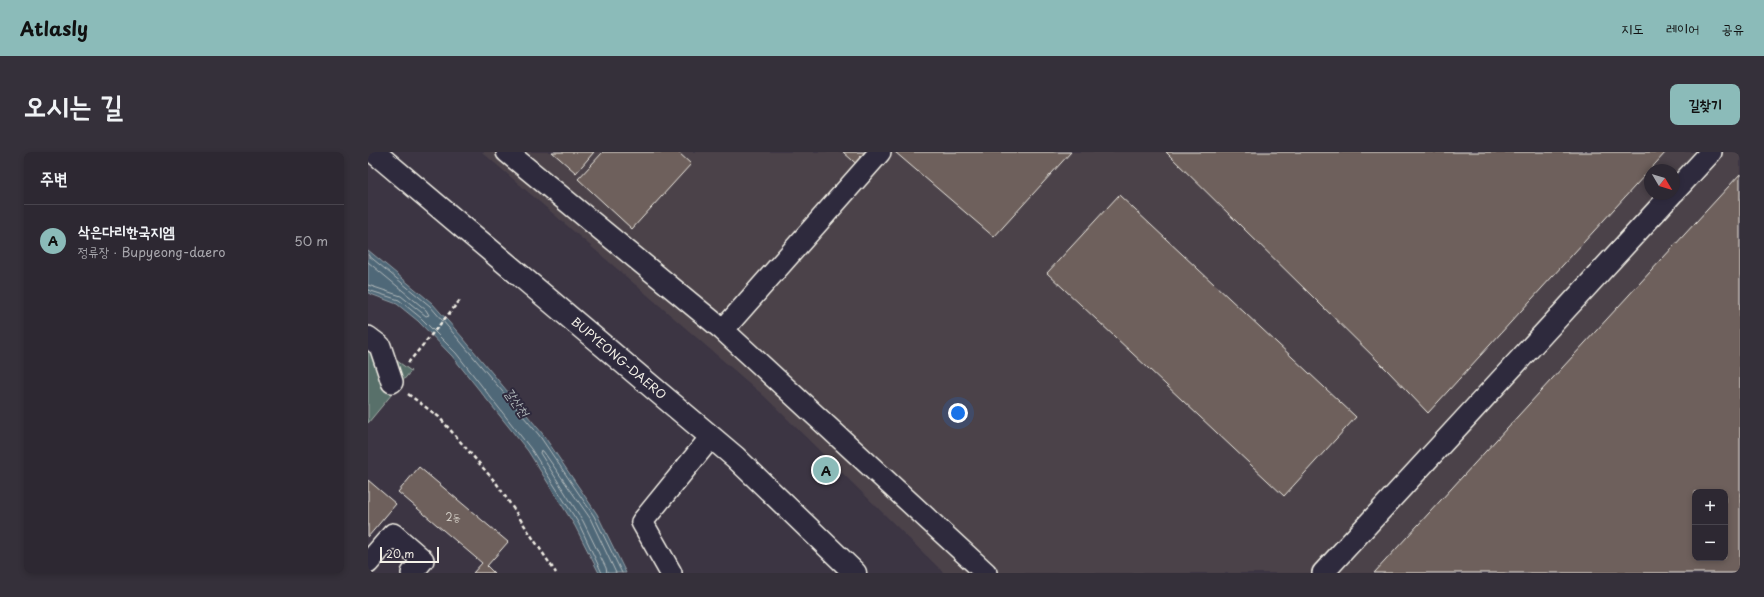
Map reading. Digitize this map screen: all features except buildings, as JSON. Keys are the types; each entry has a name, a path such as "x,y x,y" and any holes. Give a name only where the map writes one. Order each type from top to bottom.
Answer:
{"main road":[{"name":"BUPYEONG-DAERO","path":"374,152 736,457 855,573"}],"street":[{"path":"507,152 723,330 986,573"},
{"path":"723,330 880,152"},
{"path":"1680,185 1711,152"},
{"path":"1323,573 1667,200"},
{"path":"368,337 380,346 392,382"},
{"path":"671,573 642,522 711,436"},
{"path":"368,563 393,534 423,560 412,573"}],"path":[{"path":"415,354 461,299"},
{"path":"392,382 439,417 497,484 556,573"}],"shaded area":[{"path":"482,152 1740,152 1740,573 944,573 763,395"}],"green space":[{"path":"368,345 393,358 411,371 368,423"}],"water":[{"name":"갈산천","path":"368,250 432,303 542,433 597,514 626,573 599,573 575,526 528,451 452,356 418,321 397,304 368,293"}],"place":[{"name":"삭은다리한국지엠","path":"826,470"}]}
